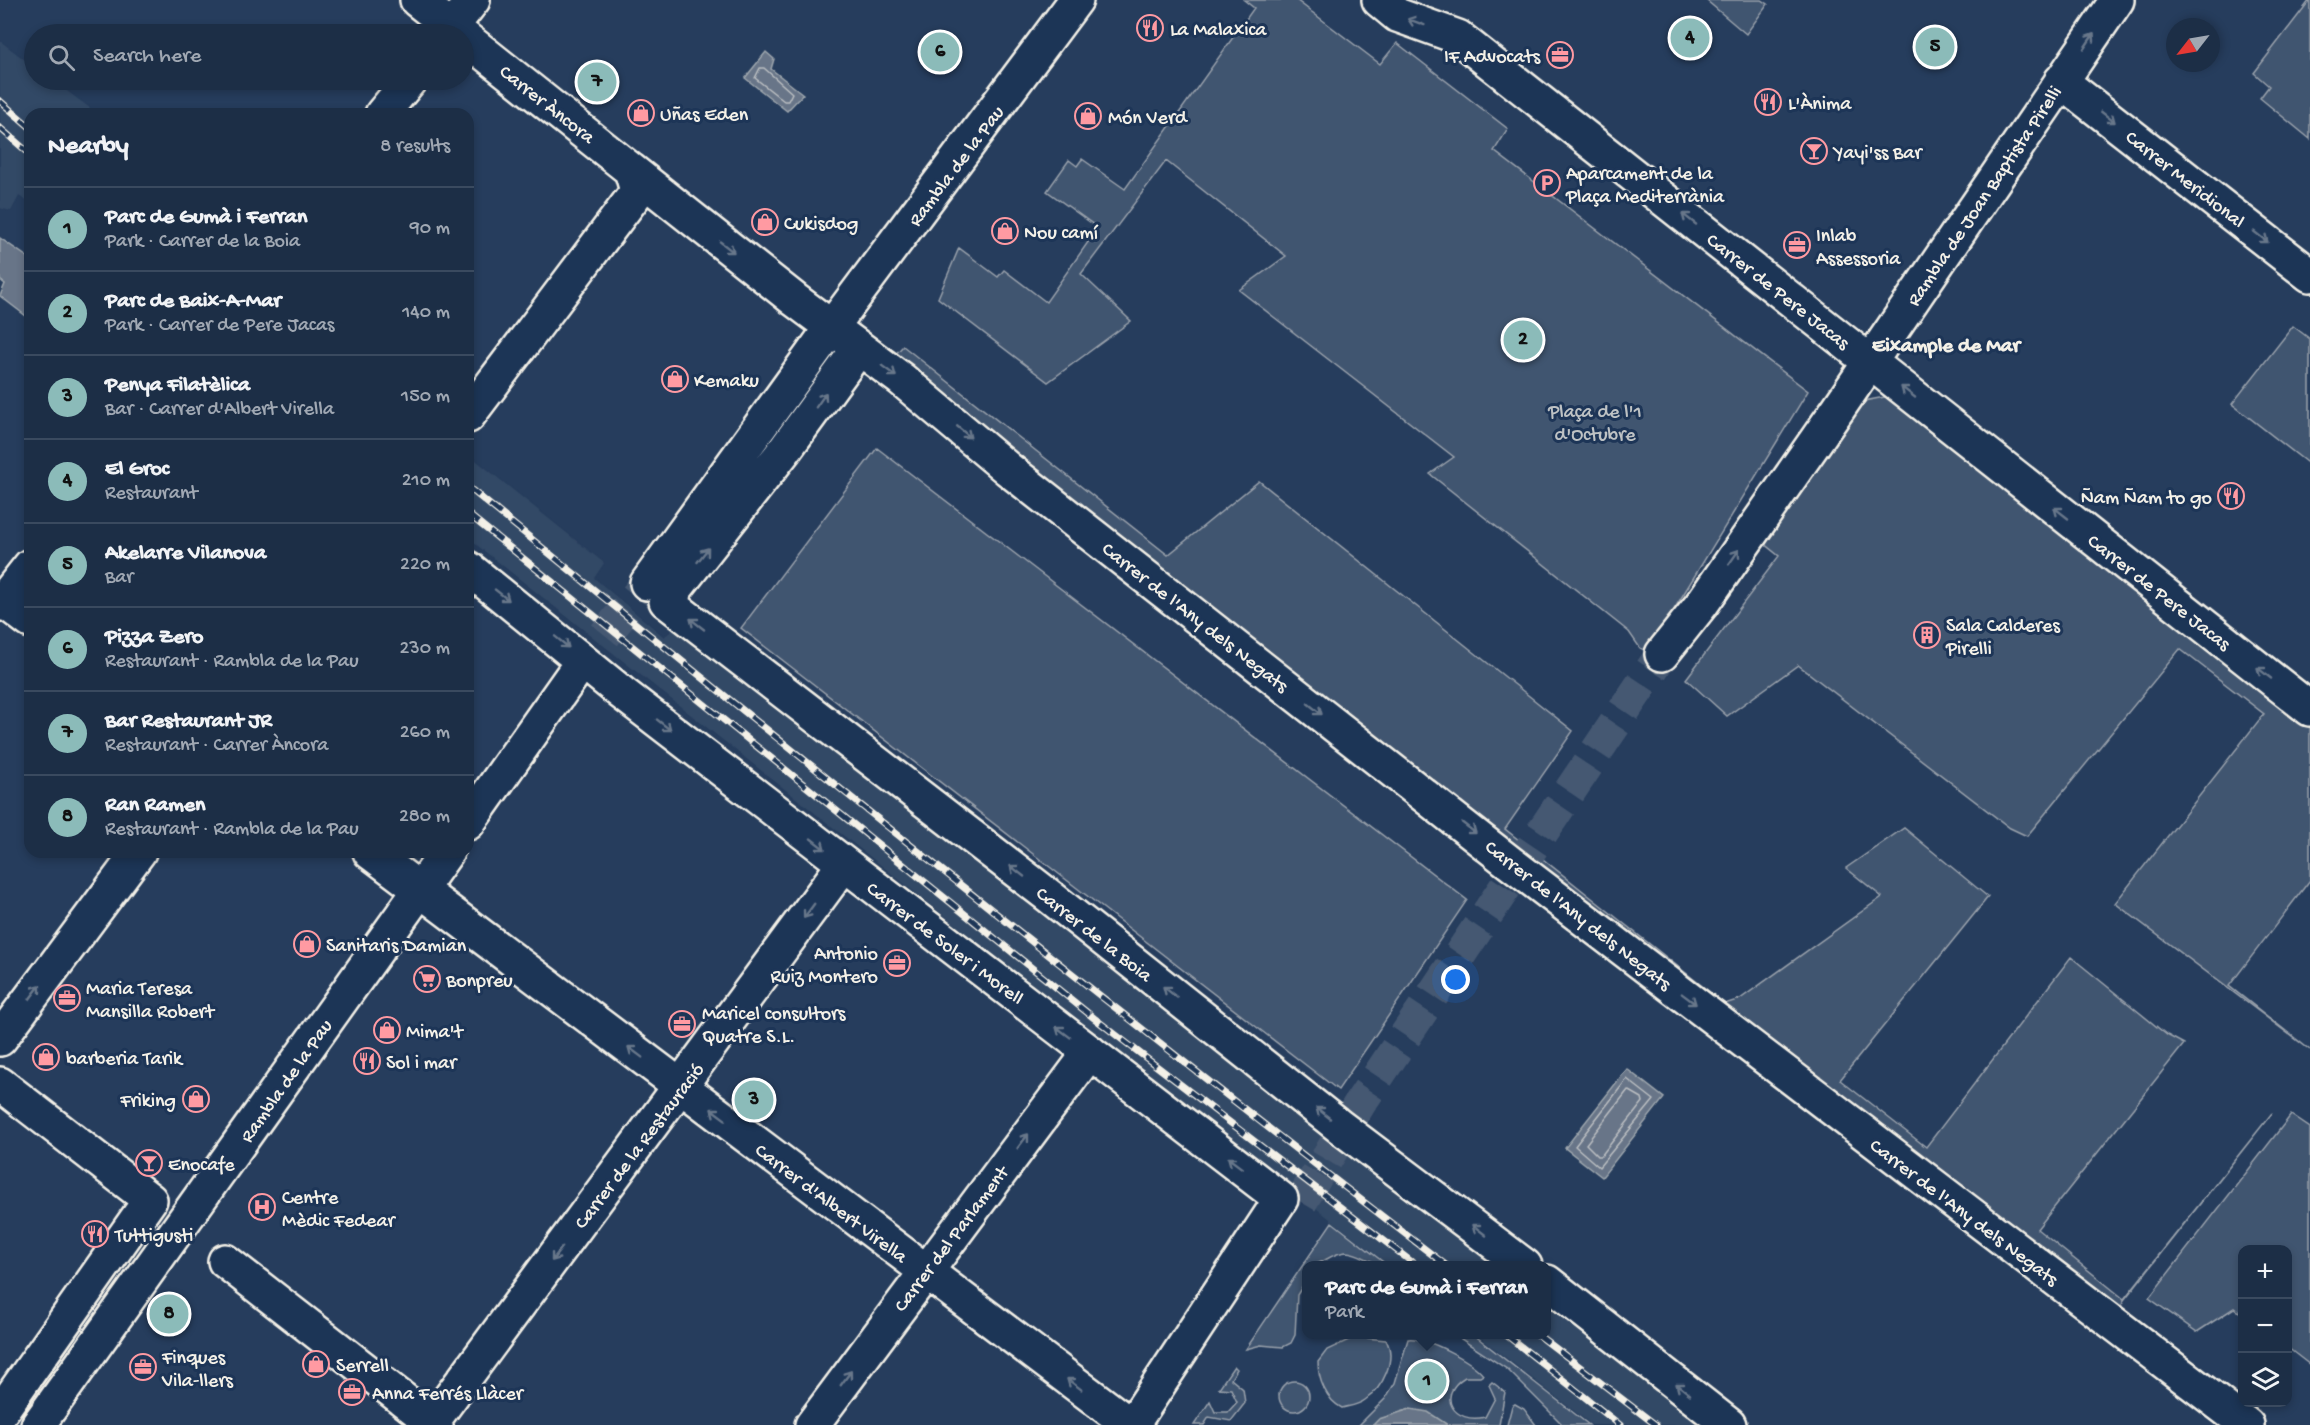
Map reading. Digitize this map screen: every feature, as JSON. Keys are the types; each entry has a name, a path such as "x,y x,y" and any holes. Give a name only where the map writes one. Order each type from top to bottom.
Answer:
{"street":[{"name":"Carrer Àncora","path":"417,0 445,24"},
{"path":"460,24 472,0"},
{"name":"Rambla de la Pau","path":"656,592 831,328 1076,0"},
{"name":"Carrer de Pere Jacas","path":"1379,0 1397,15 1458,37 2310,709"},
{"name":"Rambla de Joan Baptista Pirelli","path":"1662,654 1701,605 2116,0"},
{"name":"Carrer Àncora","path":"474,49 641,185 831,328"},
{"name":"Carrer Meridional","path":"2061,81 2310,275"},
{"path":"387,108 402,90"},
{"path":"474,408 641,185"},
{"path":"656,592 784,451 859,348 831,328"},
{"name":"Carrer de l'Any dels Negats","path":"859,348 919,394 1008,469 1509,862 2247,1425"},
{"name":"Carrer de Soler i Morell","path":"474,573 612,684 844,864 1090,1052 1291,1200"},
{"name":"Carrer de la Boia","path":"656,592 1049,896 1339,1125 1518,1261"},
{"path":"474,815 574,674"},
{"path":"0,1039 135,858"},
{"name":"Carrer d'Albert Virella","path":"378,858 1131,1425"},
{"name":"Rambla de la Pau","path":"38,1425 443,858"},
{"name":"Carrer de la Restauració","path":"433,1424 844,864"},
{"name":"Carrer del Parlament","path":"812,1425 1090,1052"},
{"path":"0,1084 150,1200 0,1413"},
{"path":"1131,1425 1291,1200"},
{"path":"1150,1425 1291,1200"},
{"path":"225,1261 433,1424"},
{"path":"1551,1285 1729,1425"}],"shaded area":[{"path":"0,41 24,59 24,90 66,90 90,108 24,108 24,199 19,196 11,211 0,208"},
{"path":"474,459 604,563 594,578 664,637 674,629 750,688 919,801 1495,1261 1384,1261 474,543"},
{"path":"1551,1305 1700,1425 1592,1425 1482,1339 1551,1339"}],"green space":[{"name":"Plaça de l'1 d'Octubre","path":"1244,0 1296,0 1380,64 1397,43 1508,129 1494,151 1808,391 1648,652 1640,648 1629,632 1430,474 1454,457 1239,290 1286,256 1166,161 1081,274 1131,321 1048,382 938,298 959,248 998,277 1004,270 1046,302 1098,228 1047,191 1069,160 1077,166 1082,159 1125,189 1254,8"},
{"path":"1706,0 1762,0 1768,4 1746,34"},
{"path":"2310,0 2310,139 2260,98 2269,86 2254,73"},
{"path":"2293,326 2310,339 2310,465 2232,404"},
{"path":"903,346 1168,555 1259,481 1573,731 1505,829 1725,1004 1740,999 1882,897 1846,868 1904,828 1988,897 1840,1080 1926,1147 2071,957 2167,1035 2184,1044 2037,1229 2124,1299 2272,1113 2124,1300 2120,1310 1716,1001 892,358"},
{"path":"1890,396 2310,722 2310,880 2229,986 2310,1050 2115,903 2264,714 2180,649 2027,836 2010,828 1798,665 1727,716 1686,679 1779,556 1763,543 1864,401"},
{"path":"877,448 1467,900 1338,1090 741,628"},
{"path":"2291,1115 2310,1128 2310,1365 2292,1351 2292,1245 2238,1245 2238,1311 2234,1308 2197,1332 2149,1298"},
{"path":"1332,1222 1382,1261 1373,1261 1346,1252 1323,1261 1306,1261"},
{"path":"1302,1266 1302,1287 1297,1295 1295,1335 1291,1343 1283,1347 1261,1345 1246,1349"},
{"path":"1351,1339 1386,1340 1390,1356 1389,1364 1382,1381 1372,1395 1360,1403 1342,1408 1332,1400 1324,1388 1318,1362 1327,1350"},
{"path":"1408,1339 1426,1342 1448,1351 1469,1363 1483,1375 1465,1377 1456,1384 1451,1392 1450,1400 1457,1413 1465,1417 1485,1417 1495,1398 1489,1385 1492,1382 1505,1392 1499,1425 1359,1425 1385,1399 1395,1383"},
{"path":"1461,1339 1479,1339 1589,1425 1563,1425 1507,1369"},
{"path":"1234,1366 1237,1369 1231,1379 1243,1389 1245,1403 1231,1421 1209,1417 1204,1425 1194,1425 1210,1401 1215,1412 1228,1412 1237,1402 1231,1389 1219,1388"},
{"path":"1294,1381 1300,1382 1308,1390 1308,1402 1300,1410 1294,1411 1288,1410 1280,1402 1279,1396 1280,1390 1288,1382"},
{"path":"1515,1404 1524,1409 1536,1425 1507,1425 1512,1406"}],"water":[{"path":"766,52 774,59 771,69 803,94 787,111 745,78"},
{"path":"0,238 24,255 24,314 0,296 5,284 0,280"},
{"path":"1627,1069 1664,1098 1602,1177 1565,1148"},
{"path":"1410,1409 1428,1412 1448,1425 1373,1425 1379,1419"}],"tunnel":[{"path":"574,673 647,583"},
{"path":"1301,1202 1360,1103 1662,654"}],"railway":[{"path":"0,101 24,122"},
{"path":"0,128 24,149"},
{"path":"474,492 954,880 1441,1261"},
{"path":"474,519 1094,1018 1410,1261"},
{"path":"1511,1339 1620,1425"},
{"path":"1544,1339 1656,1425"}],"place":[{"name":"La Malaxica","path":"1150,28"},
{"name":"El Groc","path":"1690,38"},
{"name":"Akelarre Vilanova","path":"1935,47"},
{"name":"Pizza Zero","path":"940,52"},
{"name":"IF Advocats","path":"1560,55"},
{"name":"Bar Restaurant JR","path":"597,82"},
{"name":"L'Ànima","path":"1768,102"},
{"name":"Uñas Eden","path":"641,113"},
{"name":"Món Verd","path":"1088,116"},
{"name":"Yayi'ss Bar","path":"1814,151"},
{"name":"Aparcament de la Plaça Mediterrània","path":"1547,183"},
{"name":"Cukisdog","path":"765,222"},
{"name":"Nou camí","path":"1005,231"},
{"name":"Inlab Assessoria","path":"1797,245"},
{"name":"Parc de Baix-A-Mar","path":"1523,340"},
{"name":"Kemaku","path":"675,379"},
{"name":"Ñam Ñam to go","path":"2231,496"},
{"name":"Sala Calderes Pirelli","path":"1927,635"},
{"name":"Sanitaris Damian","path":"307,944"},
{"name":"Antonio Ruiz Montero","path":"897,963"},
{"name":"Bonpreu","path":"427,979"},
{"name":"Maria Teresa Mansilla Robert","path":"67,998"},
{"name":"Maricel consultors Quatre S.L.","path":"682,1024"},
{"name":"Mima't","path":"387,1030"},
{"name":"barberia Tarik","path":"46,1057"},
{"name":"Sol i mar","path":"367,1061"},
{"name":"Friking","path":"196,1099"},
{"name":"Penya Filatèlica","path":"754,1100"},
{"name":"Enocafe","path":"149,1163"},
{"name":"Centre Mèdic Fedear","path":"262,1207"},
{"name":"Tuttigusti","path":"95,1234"},
{"name":"Ran Ramen","path":"169,1314"},
{"name":"Serrell","path":"316,1364"},
{"name":"Finques Vila-llers","path":"143,1367"},
{"name":"Parc de Gumà i Ferran","path":"1427,1381"},
{"name":"Anna Ferrés Llàcer","path":"352,1392"}],"district":[{"name":"Eixample de Mar","path":"1946,344"}]}
